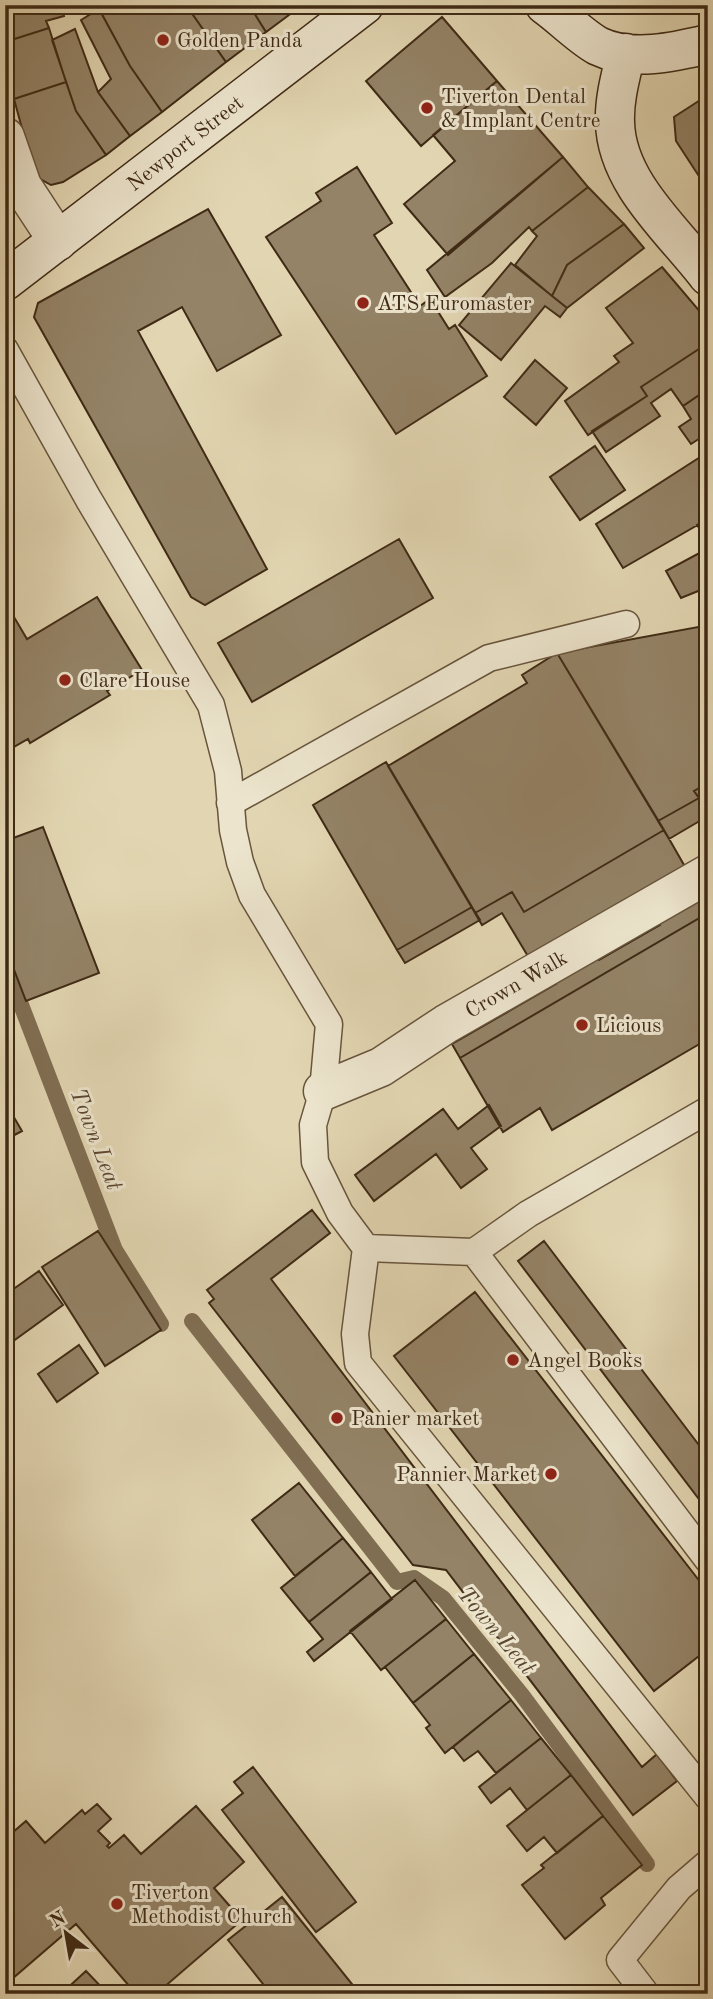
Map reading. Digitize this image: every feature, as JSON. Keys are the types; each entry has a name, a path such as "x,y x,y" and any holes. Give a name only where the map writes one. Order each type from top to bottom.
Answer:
{"street":[{"name":"Newport Street","path":"8,269 58,241 364,5"},
{"path":"545,5 598,46 626,53 672,52 708,44"},
{"path":"626,53 615,123 620,153 645,200 708,276"},
{"path":"5,137 22,186 40,218 58,241"},
{"name":"Crown Walk","path":"323,1091 381,1068 446,1024 708,874"}],"lane":[{"path":"5,350 89,500 212,705 228,771 230,803 240,862 252,895 329,1024 323,1091 313,1125 314,1162 340,1213 366,1248 355,1334 358,1363 708,1797"},
{"path":"230,803 489,657 626,624"},
{"path":"366,1248 474,1252 528,1214 708,1110"},
{"path":"474,1252 708,1560"},
{"path":"646,1994 620,1960 679,1888 708,1863"}],"building":[{"path":"5,5 61,5 64,16 46,21 49,28 5,42"},
{"name":"Golden Panda","path":"97,5 186,5 226,62 162,112 130,66"},
{"path":"186,5 249,5 266,32 226,62"},
{"path":"249,5 289,5 293,12 266,32"},
{"path":"99,9 130,66 162,112 130,136 98,92 111,79 81,20"},
{"name":"Tiverton Dental & Implant Centre","path":"442,17 497,81 421,146 366,81"},
{"path":"49,28 66,82 14,99 5,66 5,42"},
{"path":"75,29 98,92 130,136 106,155 76,111 52,40"},
{"path":"497,81 563,157 448,255 404,204 455,161 433,135"},
{"path":"66,82 76,111 106,155 63,182 51,185 35,176 14,99"},
{"path":"708,95 708,190 676,141 674,117"},
{"path":"563,157 588,187 532,231 529,227 492,263 445,297 427,270"},
{"name":"ATS Euromaster","path":"357,167 392,223 374,235 420,306 430,299 449,329 455,325 487,376 396,434 266,237 321,201 316,193"},
{"path":"588,187 624,224 567,265 552,296 515,265 537,236 532,231"},
{"path":"208,209 281,335 217,371 182,307 138,331 267,569 205,605 191,597 34,317 38,303"},
{"path":"624,224 644,248 567,308 552,296 567,265"},
{"path":"511,263 567,308 560,317 545,306 501,360 459,325"},
{"path":"662,267 708,321 708,343 641,387 647,396 588,435 565,401 619,362 614,356 633,343 606,308"},
{"path":"708,343 708,389 683,406 671,389 651,403 660,416 606,452 592,431 647,396 641,387"},
{"path":"535,360 567,388 536,425 504,397"},
{"path":"708,389 708,433 691,444 679,427 691,419 683,406"},
{"path":"708,433 708,448 701,438"},
{"path":"595,446 625,490 580,520 550,477"},
{"path":"708,452 708,519 623,568 596,524"},
{"path":"708,519 708,540 697,525"},
{"path":"399,539 433,598 252,702 218,643"},
{"path":"703,551 708,559 708,587 681,598 666,571"},
{"name":"Clare House","path":"97,597 142,670 107,691 110,695 30,743 28,739 5,752 5,622 14,617 27,639"},
{"path":"698,627 708,642 708,783 694,791 699,798 658,821 557,653"},
{"path":"557,653 664,830 524,912 512,892 475,913 388,766 527,683 522,675"},
{"path":"386,762 472,907 397,950 313,805"},
{"path":"708,783 708,816 669,839 658,821 699,798 694,791"},
{"path":"43,827 99,973 26,1001 5,946 5,841"},
{"path":"664,830 688,872 532,963 502,913 482,925 475,913 512,892 524,912"},
{"path":"708,889 708,913 460,1058 452,1044 556,984 549,972 591,947 599,960 660,925 656,919"},
{"path":"472,907 480,920 405,963 397,950"},
{"path":"708,913 708,1039 552,1130 540,1108 503,1132 460,1058"},
{"path":"5,985 14,1010 5,1014"},
{"path":"5,1102 22,1131 5,1140"},
{"path":"489,1105 501,1126 471,1148 487,1169 461,1188 436,1154 374,1201 355,1175 443,1109 458,1129"},
{"name":"Panier market","path":"312,1210 330,1233 271,1279 642,1767 657,1754 677,1781 633,1815 446,1570 413,1565 209,1303 214,1299 207,1290"},
{"path":"98,1231 161,1330 105,1366 42,1267"},
{"path":"544,1241 708,1457 708,1511 518,1261"},
{"path":"39,1271 63,1305 5,1347 5,1295"},
{"name":"Pannier Market","path":"475,1292 708,1592 708,1649 654,1691 394,1356"},
{"path":"79,1345 98,1373 57,1402 38,1374"},
{"path":"299,1483 343,1538 295,1576 252,1520"},
{"path":"343,1538 371,1572 309,1622 281,1588"},
{"path":"371,1572 392,1599 314,1661 307,1652 323,1639 309,1622"},
{"path":"415,1580 446,1619 381,1670 350,1631"},
{"path":"446,1619 474,1654 413,1703 385,1667"},
{"path":"474,1654 511,1700 445,1753 426,1728 430,1725 413,1703"},
{"path":"511,1700 541,1738 496,1773 478,1751 464,1761 453,1747"},
{"path":"541,1738 571,1775 527,1810 510,1788 491,1803 479,1787"},
{"path":"253,1767 356,1902 316,1932 222,1810 243,1793 234,1782"},
{"path":"571,1775 603,1816 557,1853 544,1837 527,1851 507,1826"},
{"name":"Tiverton Methodist Church","path":"97,1804 111,1819 98,1831 110,1843 107,1846 109,1848 124,1835 141,1854 196,1806 244,1862 214,1888 242,1920 156,1994 136,1994 76,1924 5,1985 5,1839 26,1821 45,1843 82,1810 85,1814"},
{"path":"603,1816 642,1865 601,1898 605,1905 565,1939 522,1885 544,1868 541,1865"},
{"path":"282,1897 360,1994 271,1994 228,1940"},
{"path":"86,1971 108,1994 61,1994"}],"waterway":[{"path":"5,193 9,204"},
{"name":"Town Leat","path":"5,963 115,1250 161,1324"},
{"name":"Town Leat","path":"192,1321 397,1582 414,1578 443,1598 522,1695 647,1864"}],"place":[{"name":"Golden Panda","path":"163,40"},
{"name":"Tiverton Dental & Implant Centre","path":"427,108"},
{"name":"ATS Euromaster","path":"363,303"},
{"name":"Clare House","path":"65,680"},
{"name":"Licious","path":"582,1025"},
{"name":"Angel Books","path":"513,1360"},
{"name":"Panier market","path":"337,1418"},
{"name":"Pannier Market","path":"551,1474"},
{"name":"Tiverton Methodist Church","path":"117,1904"}]}
